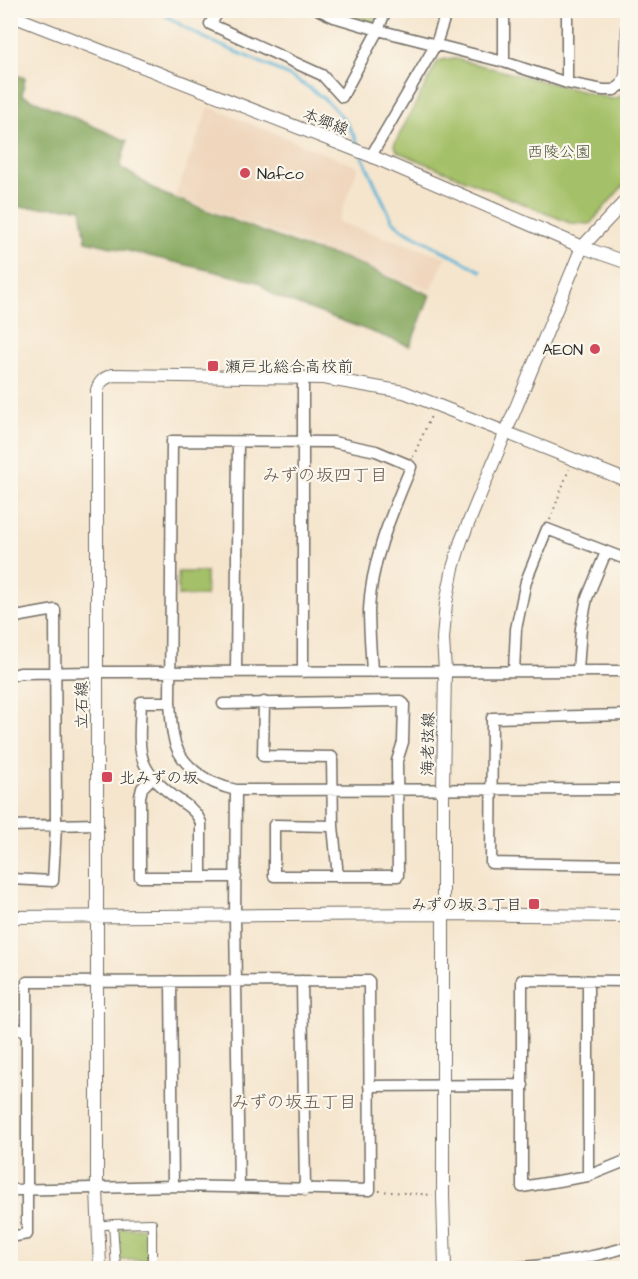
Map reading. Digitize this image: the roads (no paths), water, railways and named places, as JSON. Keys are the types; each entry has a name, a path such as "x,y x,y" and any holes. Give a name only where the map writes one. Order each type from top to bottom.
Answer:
{"street":[{"path":"220,10 210,24 322,75 342,97 378,30 386,10"},
{"path":"319,10 334,17 378,30 504,62 567,83 603,90 614,90 625,85 627,25"},
{"path":"369,155 436,44 447,10"},
{"path":"504,10 504,62"},
{"path":"567,10 567,83"},
{"name":"本郷線","path":"10,15 369,155 582,247 627,263"},
{"path":"582,247 627,198"},
{"name":"海老弦線","path":"446,1269 443,1196 442,789 445,612 453,568 461,541 582,247"},
{"name":"立石線","path":"100,1269 97,390 99,384 105,378 113,375 303,377 323,378 404,392 627,481"},
{"path":"303,377 303,672"},
{"path":"372,672 369,610 375,570 385,530 411,467 376,451 333,442 172,441 170,702 173,737 186,764 202,777 220,786 236,790 627,789"},
{"path":"236,672 238,442"},
{"path":"514,671 516,629 526,581 547,529 627,560"},
{"path":"578,670 581,628 587,598 606,552"},
{"path":"10,618 55,610 56,826 53,881 10,879"},
{"path":"10,675 54,672 627,671"},
{"path":"223,704 400,701 404,704 403,742 397,761 398,876 274,876 274,825 333,826"},
{"path":"170,702 141,702 139,748 152,778 199,817 201,877"},
{"path":"264,702 263,756 330,752 338,877"},
{"path":"627,715 492,718 491,863 627,865"},
{"path":"152,778 142,789 140,796 140,877 236,877"},
{"path":"236,790 235,916 240,1188"},
{"path":"10,826 98,824"},
{"path":"10,917 443,914 627,916"},
{"path":"627,981 522,980 522,1187 588,1176 627,1160"},
{"path":"171,981 173,1186"},
{"path":"302,981 305,1190"},
{"path":"10,1190 27,1189 173,1186 370,1190 369,981 27,982 27,1029 27,1189 27,1234 10,1238"},
{"path":"588,981 588,1176"},
{"path":"10,1030 27,1029"},
{"path":"369,1086 523,1085"},
{"path":"116,1269 110,1225 152,1223 152,1258"},
{"path":"509,1269 585,1258 627,1247"},
{"path":"623,1269 627,1267"}],"waterway":[{"path":"157,10 209,40 274,69 315,92 333,107 348,125 359,147"},
{"path":"362,156 392,220 402,229 481,271"}],"place":[{"name":"Nafco","path":"245,173"},
{"name":"AEON","path":"595,349"},
{"name":"瀬戸北総合高校前","path":"213,366"},
{"name":"北みずの坂","path":"107,777"},
{"name":"みずの坂３丁目","path":"534,904"}],"district":[{"name":"みずの坂四丁目","path":"325,475"},
{"name":"みずの坂五丁目","path":"294,1102"}],"park label":[{"name":"西陵公園","path":"559,151"}]}
